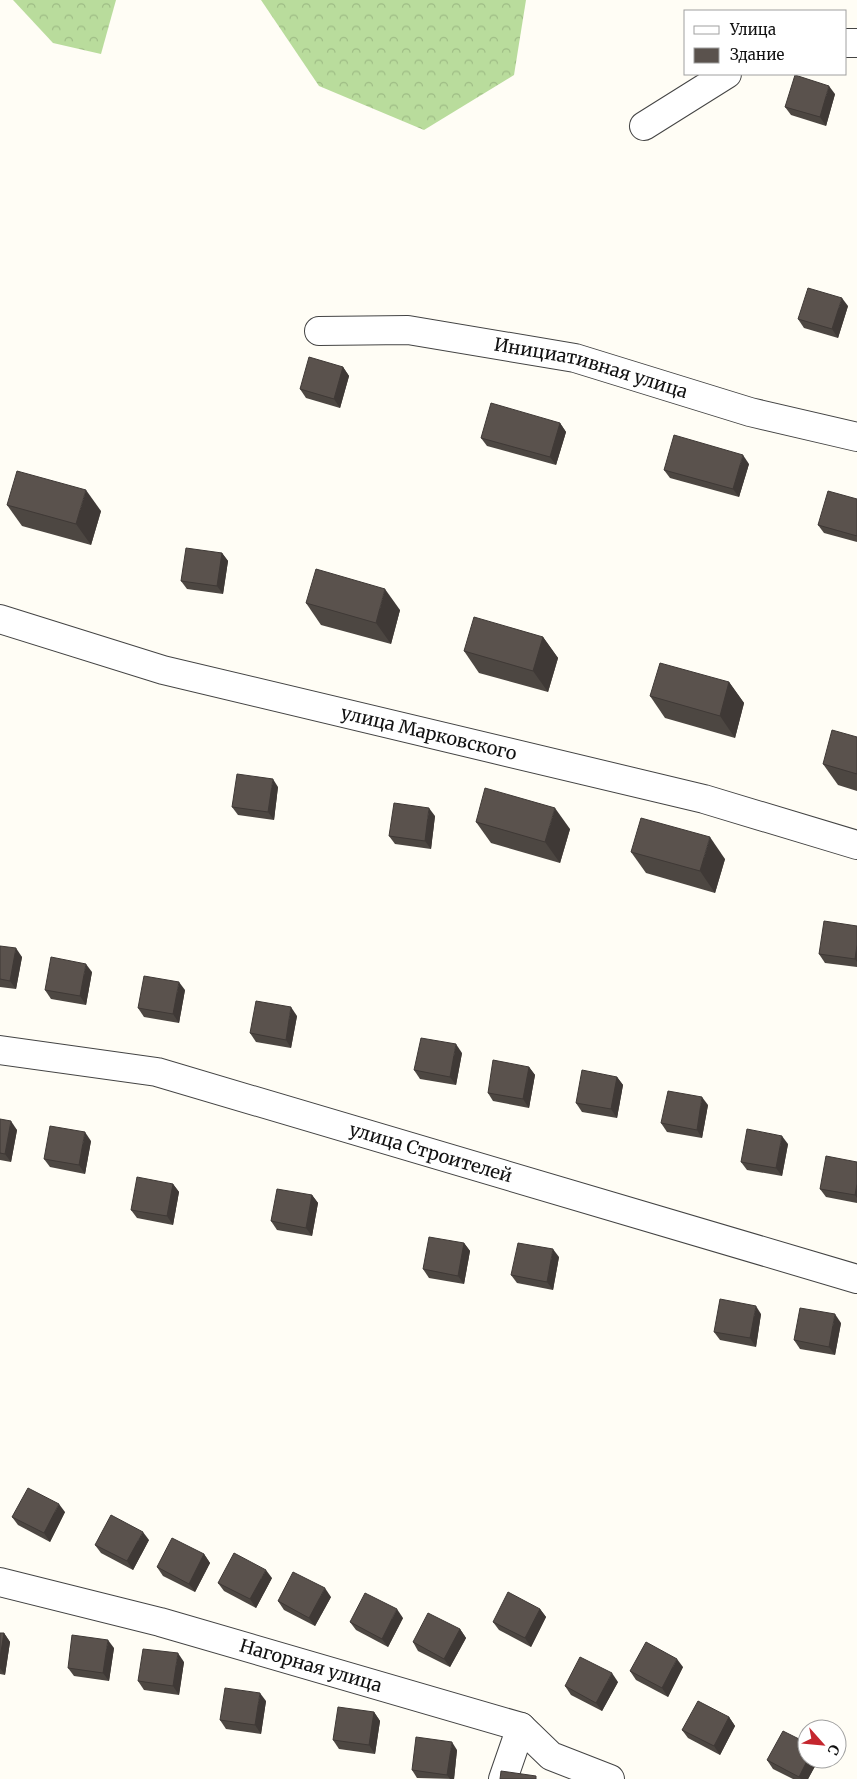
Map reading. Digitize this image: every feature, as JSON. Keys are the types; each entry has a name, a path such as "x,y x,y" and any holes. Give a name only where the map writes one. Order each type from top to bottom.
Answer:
{"lane":[{"path":"644,126 724,75"},
{"name":"Инициативная улица","path":"319,331 408,330 575,358 750,412 857,437"},
{"name":"улица Марковского","path":"0,619 163,670 704,799 857,845"},
{"name":"улица Строителей","path":"0,1050 157,1072 857,1279"},
{"name":"Нагорная улица","path":"0,1582 160,1622 521,1727 551,1756 610,1779"},
{"path":"503,1779 521,1727"}],"green space":[{"path":"13,0 116,0 101,54 53,43"},
{"path":"261,0 526,0 514,75 424,130 319,86"}],"building":[{"path":"795,75 829,86 820,117 785,107"},
{"path":"808,288 842,298 832,329 798,319"},
{"path":"309,357 343,367 334,399 300,389"},
{"path":"491,403 560,423 550,457 481,438"},
{"path":"674,435 743,455 733,489 664,470"},
{"path":"17,471 86,490 76,524 7,505"},
{"path":"828,491 857,499 857,536 818,525"},
{"path":"186,548 222,553 217,586 181,581"},
{"path":"316,569 385,589 376,623 306,603"},
{"path":"474,617 543,637 533,671 464,651"},
{"path":"660,663 729,682 720,716 650,696"},
{"path":"832,730 857,737 857,774 823,764"},
{"path":"237,774 273,779 268,812 232,807"},
{"path":"485,788 555,808 545,842 476,822"},
{"path":"394,803 429,808 425,841 389,836"},
{"path":"641,818 710,837 700,871 631,852"},
{"path":"824,921 857,926 855,959 819,954"},
{"path":"0,946 16,948 10,981 0,979"},
{"path":"51,957 86,964 80,996 45,990"},
{"path":"144,976 179,982 173,1014 138,1008"},
{"path":"256,1001 291,1007 286,1040 250,1033"},
{"path":"421,1038 456,1044 450,1077 414,1070"},
{"path":"493,1060 529,1067 523,1099 488,1093"},
{"path":"582,1070 617,1077 611,1109 576,1103"},
{"path":"668,1091 702,1097 697,1130 661,1123"},
{"path":"0,1119 11,1121 5,1154 0,1153"},
{"path":"50,1126 85,1132 79,1165 44,1159"},
{"path":"747,1129 782,1136 776,1168 741,1162"},
{"path":"826,1156 857,1162 855,1195 820,1189"},
{"path":"137,1177 173,1184 167,1216 131,1210"},
{"path":"277,1189 312,1195 306,1228 271,1221"},
{"path":"429,1237 464,1243 458,1276 423,1269"},
{"path":"518,1243 553,1249 547,1282 511,1275"},
{"path":"720,1299 756,1306 750,1338 714,1332"},
{"path":"800,1308 835,1314 829,1347 794,1340"},
{"path":"28,1488 59,1504 44,1533 12,1517"},
{"path":"111,1515 143,1532 127,1561 95,1545"},
{"path":"172,1538 204,1554 189,1584 157,1567"},
{"path":"234,1553 266,1570 250,1599 218,1583"},
{"path":"293,1572 325,1588 309,1618 278,1601"},
{"path":"508,1592 540,1609 525,1638 493,1622"},
{"path":"365,1593 397,1609 382,1639 350,1622"},
{"path":"428,1613 460,1629 444,1659 413,1642"},
{"path":"0,1633 4,1633 0,1658"},
{"path":"72,1635 108,1640 103,1673 68,1668"},
{"path":"646,1642 677,1659 662,1688 630,1671"},
{"path":"143,1649 178,1653 173,1686 138,1681"},
{"path":"580,1657 612,1673 596,1703 565,1686"},
{"path":"225,1688 260,1693 255,1725 220,1720"},
{"path":"698,1701 729,1717 714,1746 682,1730"},
{"path":"338,1707 374,1712 369,1745 333,1740"},
{"path":"783,1731 797,1738 797,1769 803,1769 799,1777 767,1760"},
{"path":"416,1737 452,1742 447,1775 412,1770"},
{"path":"501,1771 536,1776 536,1779 500,1779"}]}
